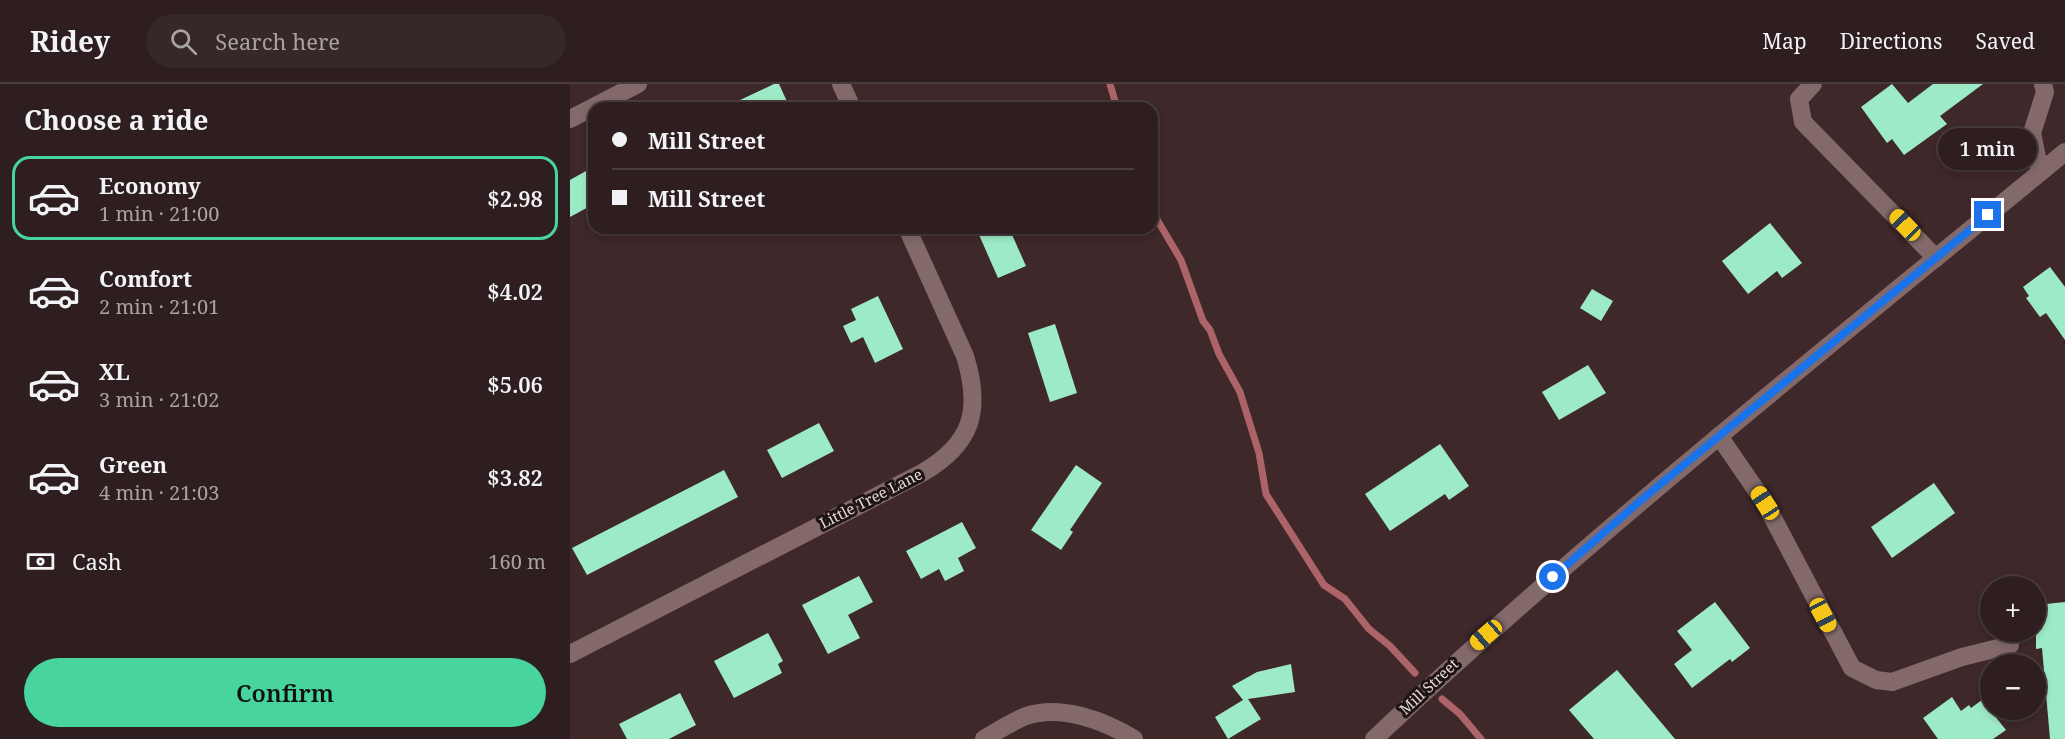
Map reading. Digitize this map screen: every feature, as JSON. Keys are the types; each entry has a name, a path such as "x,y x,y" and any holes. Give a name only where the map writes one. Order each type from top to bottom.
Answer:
{"street":[{"path":"603,102 638,84"},
{"path":"841,84 849,102"},
{"path":"1813,84 1799,99 1803,122 1936,258"},
{"path":"2040,172 2032,133 2045,92 2043,84"},
{"path":"570,119 588,110"},
{"name":"Mill Street","path":"1374,739 1479,641 1719,436 2065,152"},
{"name":"Little Tree Lane","path":"570,654 922,473 955,450 965,435 972,416 974,396 972,377 965,356 910,234"},
{"path":"1719,436 1765,503 1852,668 1876,680 1892,682 1988,649 2010,645"},
{"path":"984,739 1026,716 1042,713 1081,716 1134,739"}],"building":[{"path":"774,84 779,84 787,102 736,102"},
{"path":"1892,84 1908,103 1933,84 1983,84 1940,116 1947,124 1904,155 1892,139 1887,143 1861,107"},
{"path":"586,171 588,175 588,207 570,217 570,180"},
{"path":"1770,223 1802,263 1782,278 1777,271 1748,294 1722,261"},
{"path":"979,234 1012,234 1026,266 998,278"},
{"path":"2050,267 2065,287 2065,340 2046,313 2040,317 2026,298 2029,296 2023,287"},
{"path":"1592,289 1613,301 1601,321 1580,308"},
{"path":"878,296 903,349 875,363 863,337 851,343 843,326 856,320 851,309"},
{"path":"1055,324 1077,393 1050,402 1028,333"},
{"path":"1588,365 1606,393 1559,420 1542,392"},
{"path":"819,423 834,451 782,478 767,450"},
{"path":"1440,444 1469,486 1449,500 1445,494 1390,531 1365,494"},
{"path":"1076,465 1102,483 1070,530 1073,532 1061,550 1031,530"},
{"path":"724,470 738,497 587,575 572,548"},
{"path":"1934,483 1955,513 1892,558 1871,527"},
{"path":"962,522 976,548 958,558 964,571 945,581 939,569 921,579 906,551"},
{"path":"859,576 873,602 848,615 860,638 828,654 802,605"},
{"path":"1715,602 1750,648 1732,662 1730,659 1692,688 1674,664 1692,650 1677,631"},
{"path":"2065,602 2065,739 2050,739 2046,694 2046,654 2043,654 2042,648 2036,649 2036,642 2046,642 2046,604"},
{"path":"768,633 783,661 778,664 782,673 734,698 714,661"},
{"path":"1291,664 1295,692 1248,699 1261,719 1228,739 1215,717 1243,700 1232,686 1257,672"},
{"path":"1617,670 1675,739 1594,739 1569,710"},
{"path":"680,693 696,725 669,739 627,739 619,724"},
{"path":"1952,697 1961,711 1969,705 1971,708 1980,701 1980,720 1998,720 2006,730 1993,739 1938,739 1923,718"}],"waterway":[{"path":"1110,84 1115,102"},
{"path":"1158,221 1181,260 1203,321 1210,330 1219,354 1240,392 1259,453 1266,494 1324,585 1345,599 1369,629 1390,646 1415,673"},
{"path":"1442,699 1460,714 1481,739"}],"route":[{"path":"1553,577 1640,501 1988,215"}]}
